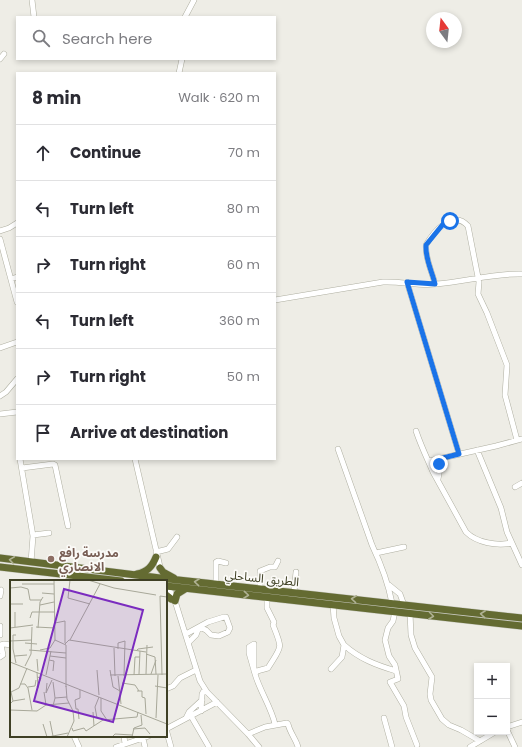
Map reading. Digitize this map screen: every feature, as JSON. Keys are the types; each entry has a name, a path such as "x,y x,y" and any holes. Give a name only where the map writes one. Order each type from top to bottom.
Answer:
{"highway":[{"path":"131,574 141,573 150,568 156,554"},
{"name":"الطريق الساحلي","path":"0,558 131,574 153,580"},
{"path":"0,567 107,580"},
{"path":"160,568 166,574 178,580"},
{"name":"الطريق الساحلي","path":"167,582 178,580 260,588 522,618"},
{"name":"الطريق الساحلي","path":"167,584 187,589 522,626"},
{"path":"172,601 181,590 187,589"}],"street":[{"path":"32,0 34,16"},
{"path":"186,16 194,0"},
{"path":"179,72 182,60"},
{"path":"429,462 520,440 505,395 507,365 478,294 478,279 468,226 464,221 459,220 444,223 426,245 427,263 432,271 435,284"},
{"path":"0,231 16,224"},
{"path":"0,239 3,261 11,279 16,298"},
{"path":"276,300 383,282 435,284 505,274 522,274"},
{"path":"11,279 16,277"},
{"path":"407,282 459,454"},
{"path":"0,348 16,342"},
{"path":"0,396 6,392 16,380"},
{"path":"0,414 16,412"},
{"path":"416,431 433,472 463,528 468,534 492,544 512,543"},
{"path":"338,449 361,516 389,585 392,603"},
{"path":"477,450 501,508 507,532 522,565"},
{"path":"438,480 440,468 439,459"},
{"path":"20,460 33,535 31,562"},
{"path":"135,460 163,580"},
{"path":"22,468 53,464 56,465 68,526"},
{"path":"515,487 522,483"},
{"path":"33,535 49,533"},
{"path":"156,554 168,549 177,537"},
{"path":"376,553 404,546"},
{"path":"156,554 157,569 162,580"},
{"path":"260,588 260,571 270,567 275,567 278,561"},
{"path":"216,584 216,562 226,563"},
{"path":"294,592 296,572"},
{"path":"66,574 70,580"},
{"path":"389,585 400,594 404,604"},
{"path":"0,590 0,596"},
{"path":"167,590 189,642 200,682 207,692 259,747"},
{"path":"267,597 267,608 274,622 273,625 280,642 280,648 268,668 255,672 258,685 275,724"},
{"path":"333,604 334,618 339,636 344,645 356,655 396,671"},
{"path":"395,611 393,621 388,628 385,640 387,651 398,679 390,682 404,706 406,717 417,745"},
{"path":"410,613 411,635 415,648 432,677 430,694 431,700 442,719 449,725 466,732 480,741"},
{"path":"186,634 208,622 224,617 226,617 230,628 228,632 218,636 211,635 206,630 199,627"},
{"path":"0,626 0,635"},
{"path":"196,635 199,627"},
{"path":"189,642 196,635 206,630"},
{"path":"0,657 2,655 1,645"},
{"path":"331,669 342,657 344,645"},
{"path":"167,688 173,686 180,678 196,670"},
{"path":"201,711 203,692 207,692"},
{"path":"188,717 189,712 202,700"},
{"path":"167,728 217,702"},
{"path":"188,717 209,747"},
{"path":"384,718 392,747"},
{"path":"510,726 522,722"},
{"path":"248,734 275,724 288,724 298,747"},
{"path":"167,733 171,747"},
{"path":"470,747 490,735"},
{"path":"509,735 515,747"},
{"path":"74,737 79,747"},
{"path":"124,737 125,744"},
{"path":"116,747 146,737"},
{"path":"143,738 145,747"}],"place":[{"name":"مدرسة رافع الانصاري","path":"51,559"}],"route":[{"path":"439,464 439,459 459,454 407,282 435,284 432,271 427,263 425,249 428,240 444,223 450,221"}]}
